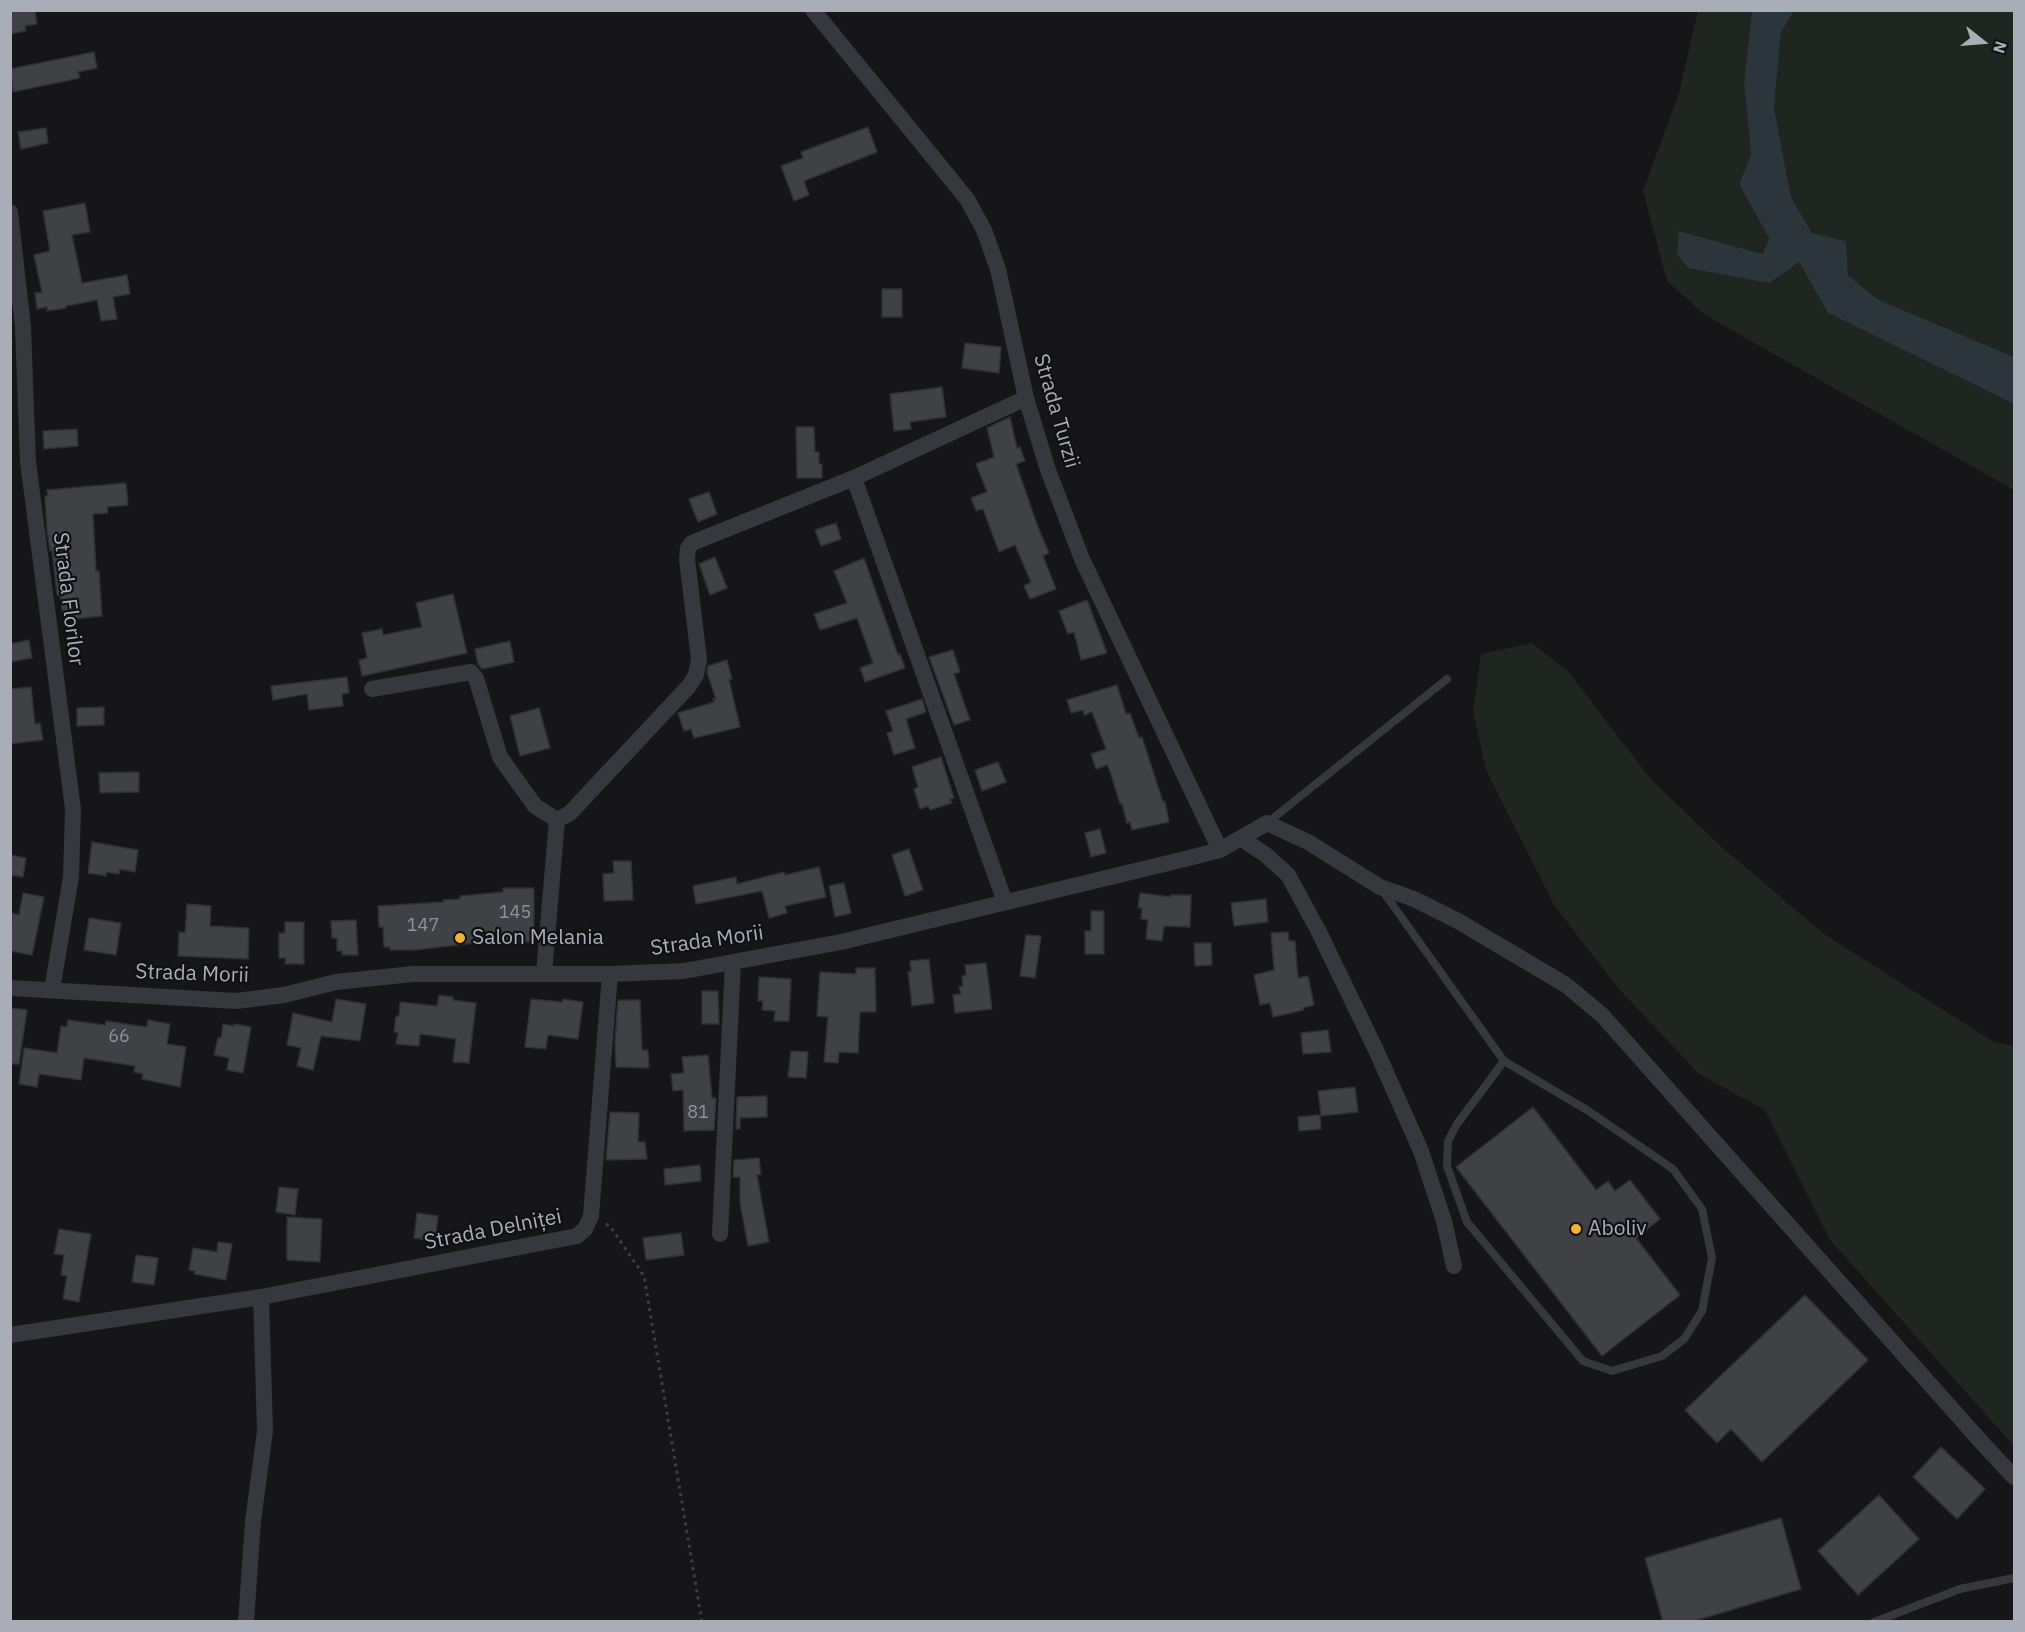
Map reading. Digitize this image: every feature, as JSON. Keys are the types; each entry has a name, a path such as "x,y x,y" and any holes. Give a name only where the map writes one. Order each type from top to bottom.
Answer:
{"street":[{"name":"Strada Turzii","path":"813,10 967,199 984,230 998,269 1026,399 1048,470 1082,559 1220,850"},
{"name":"Strada Florilor","path":"10,212 23,327 28,462 73,809 71,877 52,990"},
{"path":"557,820 570,813 689,686 696,675 699,659 687,559 688,549 692,543 854,478 1026,399"},
{"path":"854,478 1005,902"},
{"path":"372,689 471,672 476,678 500,757 535,806 557,820"},
{"path":"544,973 557,820"},
{"path":"1267,823 1308,842 1380,887 1414,899 1458,921 1566,985 1602,1015 2014,1477"},
{"name":"Strada Morii","path":"10,988 236,1001 284,995 336,982 413,974 610,974 684,971 841,942 1220,850 1267,823"},
{"path":"1242,839 1266,855 1288,875 1318,930 1376,1050 1421,1151 1444,1221 1454,1266"},
{"path":"720,1234 733,962"},
{"name":"Strada Delniței","path":"10,1335 261,1298 577,1236 585,1229 591,1216 610,974"},
{"path":"246,1622 253,1521 265,1431 261,1298"}],"lane":[{"path":"1267,823 1447,679"},
{"path":"1380,887 1504,1061 1587,1110 1673,1169 1702,1209 1712,1258 1702,1311 1684,1339 1662,1356 1612,1371 1583,1361 1467,1222 1447,1166 1448,1141 1457,1124 1504,1061"},
{"path":"1874,1622 1960,1589 2014,1578"}],"path":[{"path":"591,1216 610,1226 644,1276 702,1622"}],"shaded area":[{"path":"1698,11 1752,11 1744,81 1751,155 1739,184 1769,238 1764,254 1680,231 1677,255 1799,262 1828,313 2014,404 2014,490 1705,315 1667,281 1643,191 1679,93"},
{"path":"1752,11 1794,11 1781,32 1774,108 1791,197 1812,233 1846,241 1848,275 1877,299 2014,357 2014,404 1828,313 1799,262 1769,283 1688,268 1677,254 1679,231 1763,254 1769,238 1739,184 1751,155 1744,81"},
{"path":"1794,11 2014,11 2014,357 1877,299 1848,275 1846,241 1812,233 1791,197 1774,108 1781,32"},
{"path":"1532,643 1568,671 1649,777 1717,843 1824,934 1994,1042 2014,1046 2014,1446 1830,1240 1765,1110 1699,1074 1618,988 1554,905 1486,770 1473,711 1481,654"}],"building":[{"path":"10,10 35,10 37,24 25,26 26,31 10,34"},
{"path":"94,52 97,68 78,72 80,78 13,92 10,69"},
{"path":"868,127 877,152 804,181 809,195 794,201 781,166 803,158 801,152"},
{"path":"46,128 48,143 21,149 18,132"},
{"path":"85,203 90,232 72,235 82,283 127,275 130,294 113,297 117,319 101,321 97,300 47,311 47,307 37,309 35,293 42,292 34,255 50,251 43,211"},
{"path":"882,289 902,289 902,317 882,317"},
{"path":"965,343 1001,347 999,373 962,368"},
{"path":"942,387 946,417 910,422 911,429 894,431 890,394"},
{"path":"1010,417 1017,448 1020,447 1025,461 1016,464 1049,553 1043,556 1056,589 1030,599 1024,586 1031,582 1015,545 999,552 983,509 976,511 971,498 987,492 976,464 994,457 987,428"},
{"path":"796,427 814,427 815,452 819,452 822,478 797,478"},
{"path":"77,429 78,446 44,449 43,431"},
{"path":"126,483 128,505 107,507 108,513 93,514 96,571 99,571 102,616 73,619 72,615 63,616 60,595 57,595 52,550 50,551 47,530 45,496 48,496 47,490"},
{"path":"709,492 717,514 698,522 689,499"},
{"path":"836,523 841,539 821,546 815,530"},
{"path":"715,557 727,588 710,595 699,564"},
{"path":"864,558 898,655 900,654 905,668 865,682 860,668 873,663 857,618 820,630 814,614 847,603 834,571"},
{"path":"453,594 467,653 362,676 359,660 367,658 362,633 382,629 383,635 422,627 416,603"},
{"path":"1087,600 1107,653 1081,660 1074,632 1068,634 1059,611"},
{"path":"29,640 32,658 10,662 10,644"},
{"path":"510,641 514,662 482,669 478,664 475,649"},
{"path":"953,650 960,672 954,674 970,720 954,725 929,657"},
{"path":"727,660 732,679 729,680 740,727 694,738 691,729 684,731 678,713 714,702 713,699 716,699 707,672 708,666"},
{"path":"347,677 349,693 342,694 343,706 309,710 307,694 273,700 271,686"},
{"path":"1117,685 1126,714 1130,713 1139,738 1142,737 1163,802 1165,801 1169,822 1132,830 1130,822 1127,823 1109,768 1107,765 1096,769 1091,754 1106,749 1092,712 1084,715 1083,710 1071,713 1067,700"},
{"path":"31,687 35,724 40,723 43,740 10,744 10,689"},
{"path":"922,699 926,712 906,719 915,748 894,755 887,733 893,731 886,711"},
{"path":"104,707 104,725 77,726 77,708"},
{"path":"539,708 550,748 520,756 510,716"},
{"path":"941,757 954,798 950,799 952,803 930,810 928,806 920,809 914,789 918,787 912,767"},
{"path":"998,762 1006,782 982,791 975,770"},
{"path":"139,772 139,792 100,793 99,773"},
{"path":"1100,829 1106,853 1091,857 1085,833"},
{"path":"92,842 138,850 135,872 120,869 119,874 106,872 106,876 88,873"},
{"path":"909,849 923,890 905,896 892,855"},
{"path":"10,855 26,858 23,877 10,875"},
{"path":"613,861 631,861 633,900 604,901 603,874 614,873"},
{"path":"819,867 826,897 785,906 787,913 769,918 762,891 696,904 693,886 736,877 737,884 784,872 785,875"},
{"path":"844,883 851,913 835,917 829,886"},
{"path":"503,888 534,888 534,942 484,942 415,950 390,950 390,947 384,947 383,927 379,927 378,906 443,902 443,900 460,899 460,896 503,892"},
{"path":"23,893 44,897 32,955 10,951 12,913 19,915"},
{"path":"1140,893 1171,897 1171,895 1191,895 1190,927 1164,926 1162,941 1146,939 1148,920 1141,919 1142,908 1138,908"},
{"path":"1266,899 1268,922 1234,926 1231,903"},
{"path":"187,904 211,906 210,926 249,928 248,959 178,956 179,932 185,933"},
{"path":"1091,911 1104,911 1104,954 1085,954 1085,931 1091,931"},
{"path":"89,918 121,923 116,955 84,950"},
{"path":"356,920 358,955 342,955 342,951 337,951 337,938 332,938 331,921"},
{"path":"285,922 304,922 304,964 285,964 286,958 279,958 279,933 285,933"},
{"path":"1288,932 1289,941 1295,941 1298,978 1308,976 1314,1005 1303,1008 1304,1010 1273,1017 1270,1003 1260,1005 1254,975 1274,970 1271,933"},
{"path":"1026,935 1041,936 1035,978 1020,976"},
{"path":"1194,943 1211,943 1212,965 1195,966"},
{"path":"929,959 934,1003 912,1006 908,972 911,971 910,961"},
{"path":"986,963 992,1009 955,1013 953,995 961,994 959,987 963,986 962,976 966,975 965,965"},
{"path":"856,968 875,968 876,1012 860,1012 858,1053 839,1052 838,1063 824,1062 828,1017 817,1016 820,972 856,974"},
{"path":"759,977 791,979 789,1021 774,1021 775,1011 762,1010 763,1001 758,1001"},
{"path":"702,991 718,991 719,1024 702,1024"},
{"path":"439,995 453,997 453,1000 476,1003 469,1063 453,1062 456,1039 420,1034 419,1046 396,1044 398,1033 394,1032 400,1002 437,1006"},
{"path":"336,999 366,1004 360,1041 321,1036 313,1070 297,1066 301,1048 287,1045 293,1013 332,1022"},
{"path":"531,999 562,1002 563,999 583,1002 578,1039 548,1035 546,1049 525,1047"},
{"path":"618,1000 640,1000 642,1050 648,1050 649,1068 616,1067"},
{"path":"10,1008 27,1010 19,1064 10,1064"},
{"path":"68,1020 105,1025 106,1021 147,1027 148,1020 170,1024 167,1044 186,1047 180,1087 142,1079 143,1074 134,1072 135,1066 84,1058 81,1080 39,1074 37,1087 19,1084 24,1048 57,1053 61,1026 67,1027"},
{"path":"223,1024 251,1027 243,1073 227,1070 229,1058 214,1055 218,1038 221,1038"},
{"path":"1328,1030 1331,1052 1303,1054 1301,1033"},
{"path":"791,1051 808,1052 806,1078 788,1077"},
{"path":"708,1055 712,1098 716,1098 714,1130 684,1131 683,1090 673,1091 671,1074 684,1073 682,1057"},
{"path":"1355,1087 1358,1112 1321,1116 1318,1091"},
{"path":"767,1096 767,1117 740,1118 740,1129 736,1129 737,1097"},
{"name":"Aboliv","path":"1533,1107 1596,1190 1608,1181 1615,1191 1630,1180 1660,1219 1636,1238 1680,1295 1602,1356 1456,1167"},
{"path":"610,1112 639,1113 638,1142 645,1142 647,1159 606,1160"},
{"path":"1320,1115 1321,1129 1299,1131 1298,1117"},
{"path":"759,1158 761,1174 757,1175 769,1242 748,1246 740,1203 740,1177 733,1177 734,1160"},
{"path":"700,1165 701,1181 665,1185 664,1169"},
{"path":"279,1187 298,1189 295,1215 276,1212"},
{"path":"417,1213 438,1216 435,1241 414,1238"},
{"path":"287,1217 322,1219 320,1262 287,1260"},
{"path":"59,1229 91,1234 79,1302 63,1299 67,1276 61,1275 64,1255 54,1254"},
{"path":"681,1233 684,1255 646,1260 643,1238"},
{"path":"218,1242 232,1244 226,1280 194,1274 195,1271 189,1270 193,1248 217,1252"},
{"path":"136,1255 158,1258 154,1285 132,1282"},
{"path":"1805,1295 1868,1360 1762,1462 1731,1429 1717,1443 1685,1410"},
{"path":"1941,1447 1985,1489 1957,1519 1913,1477"},
{"path":"1879,1495 1919,1539 1858,1595 1818,1551"},
{"path":"1781,1518 1801,1589 1691,1622 1663,1622 1645,1558"}],"place":[{"name":"Salon Melania","path":"460,938"},
{"name":"Aboliv","path":"1576,1229"}]}
